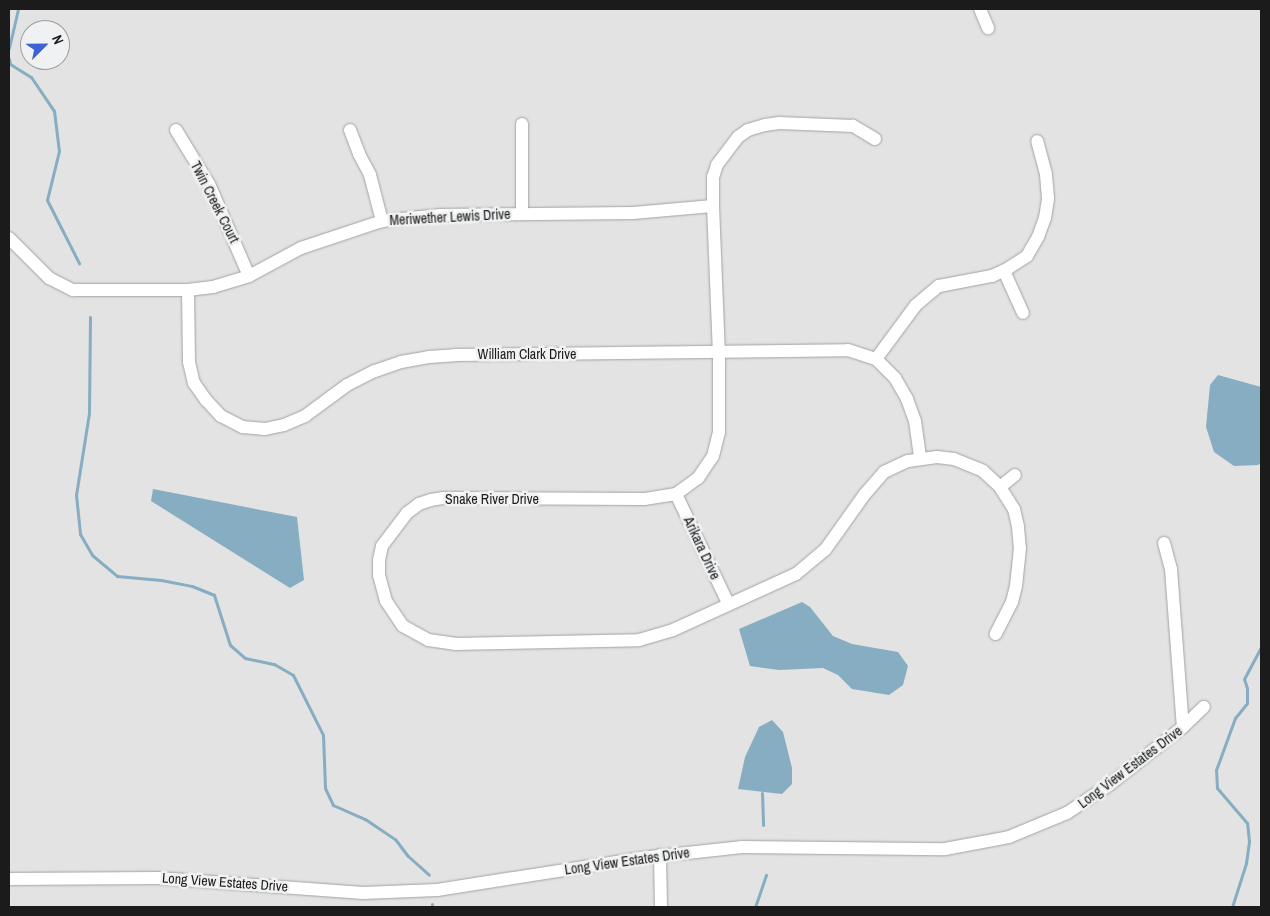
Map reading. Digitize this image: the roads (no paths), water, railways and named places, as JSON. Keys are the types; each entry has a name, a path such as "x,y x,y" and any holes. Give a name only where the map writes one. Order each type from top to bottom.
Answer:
{"street":[{"path":"980,9 988,28"},
{"name":"Snake River Drive","path":"875,139 853,126 779,123 748,130 727,150 717,165 713,177 719,353 717,445 713,456 698,478 676,494 645,499 443,498 431,500 407,513 382,546 379,560 379,575 386,601 403,626 428,640 455,644 639,640 673,630 728,603 796,574 825,550 865,494 884,472 908,461 937,457 969,464 983,471 1000,487 1014,509 1020,548 1016,586 1012,602 996,634"},
{"path":"522,124 522,213"},
{"name":"Twin Creek Court","path":"176,130 209,184 249,276"},
{"path":"350,130 359,154 370,175 382,221"},
{"path":"876,359 916,305 938,286 992,276 1004,271 1027,256 1038,237 1045,218 1048,198 1046,174 1037,142"},
{"name":"Meriwether Lewis Drive","path":"9,238 49,278 73,290 188,290 213,287 249,276 301,248 382,221 433,216 633,212 713,206"},
{"path":"1004,271 1023,313"},
{"name":"William Clark Drive","path":"188,290 189,362 194,383 206,400 222,416 243,427 265,428 284,425 305,416 347,385 375,371 401,362 428,357 456,355 848,350 876,359 895,378 908,399 916,421 920,458"},
{"path":"1000,487 1015,475"},
{"name":"Arikara Drive","path":"676,494 728,603"},
{"path":"1164,543 1171,569 1183,728"},
{"name":"Long View Estates Drive","path":"9,879 158,878 364,893 437,890 660,855 742,847 945,849 1009,837 1067,813 1090,799 1183,728 1204,706"},
{"path":"660,855 661,907"}],"water":[{"path":"1218,375 1261,387 1261,463 1258,465 1234,466 1214,452 1206,427 1210,385"},
{"path":"153,489 297,517 304,580 290,588 151,501"},
{"path":"802,602 810,607 833,636 852,644 898,652 908,666 903,685 889,695 852,689 838,675 823,668 779,670 750,666 739,629"},
{"path":"772,720 783,732 792,768 792,784 782,794 738,789 745,757 759,727"}],"waterway":[{"path":"9,48 18,9"},
{"path":"9,59 10,64 31,77 54,111 59,151 47,200 79,263"},
{"path":"90,317 89,413 76,495 80,534 92,555 117,576 161,580 192,586 214,595 230,645 245,658 274,664 293,675 323,735 325,788 333,805 365,819 395,839 408,856 429,875"},
{"path":"1232,907 1246,863 1249,841 1247,823 1217,788 1216,770 1235,718 1247,703 1247,688 1244,679 1261,647"},
{"path":"762,793 763,825"},
{"path":"755,907 766,875"}]}
